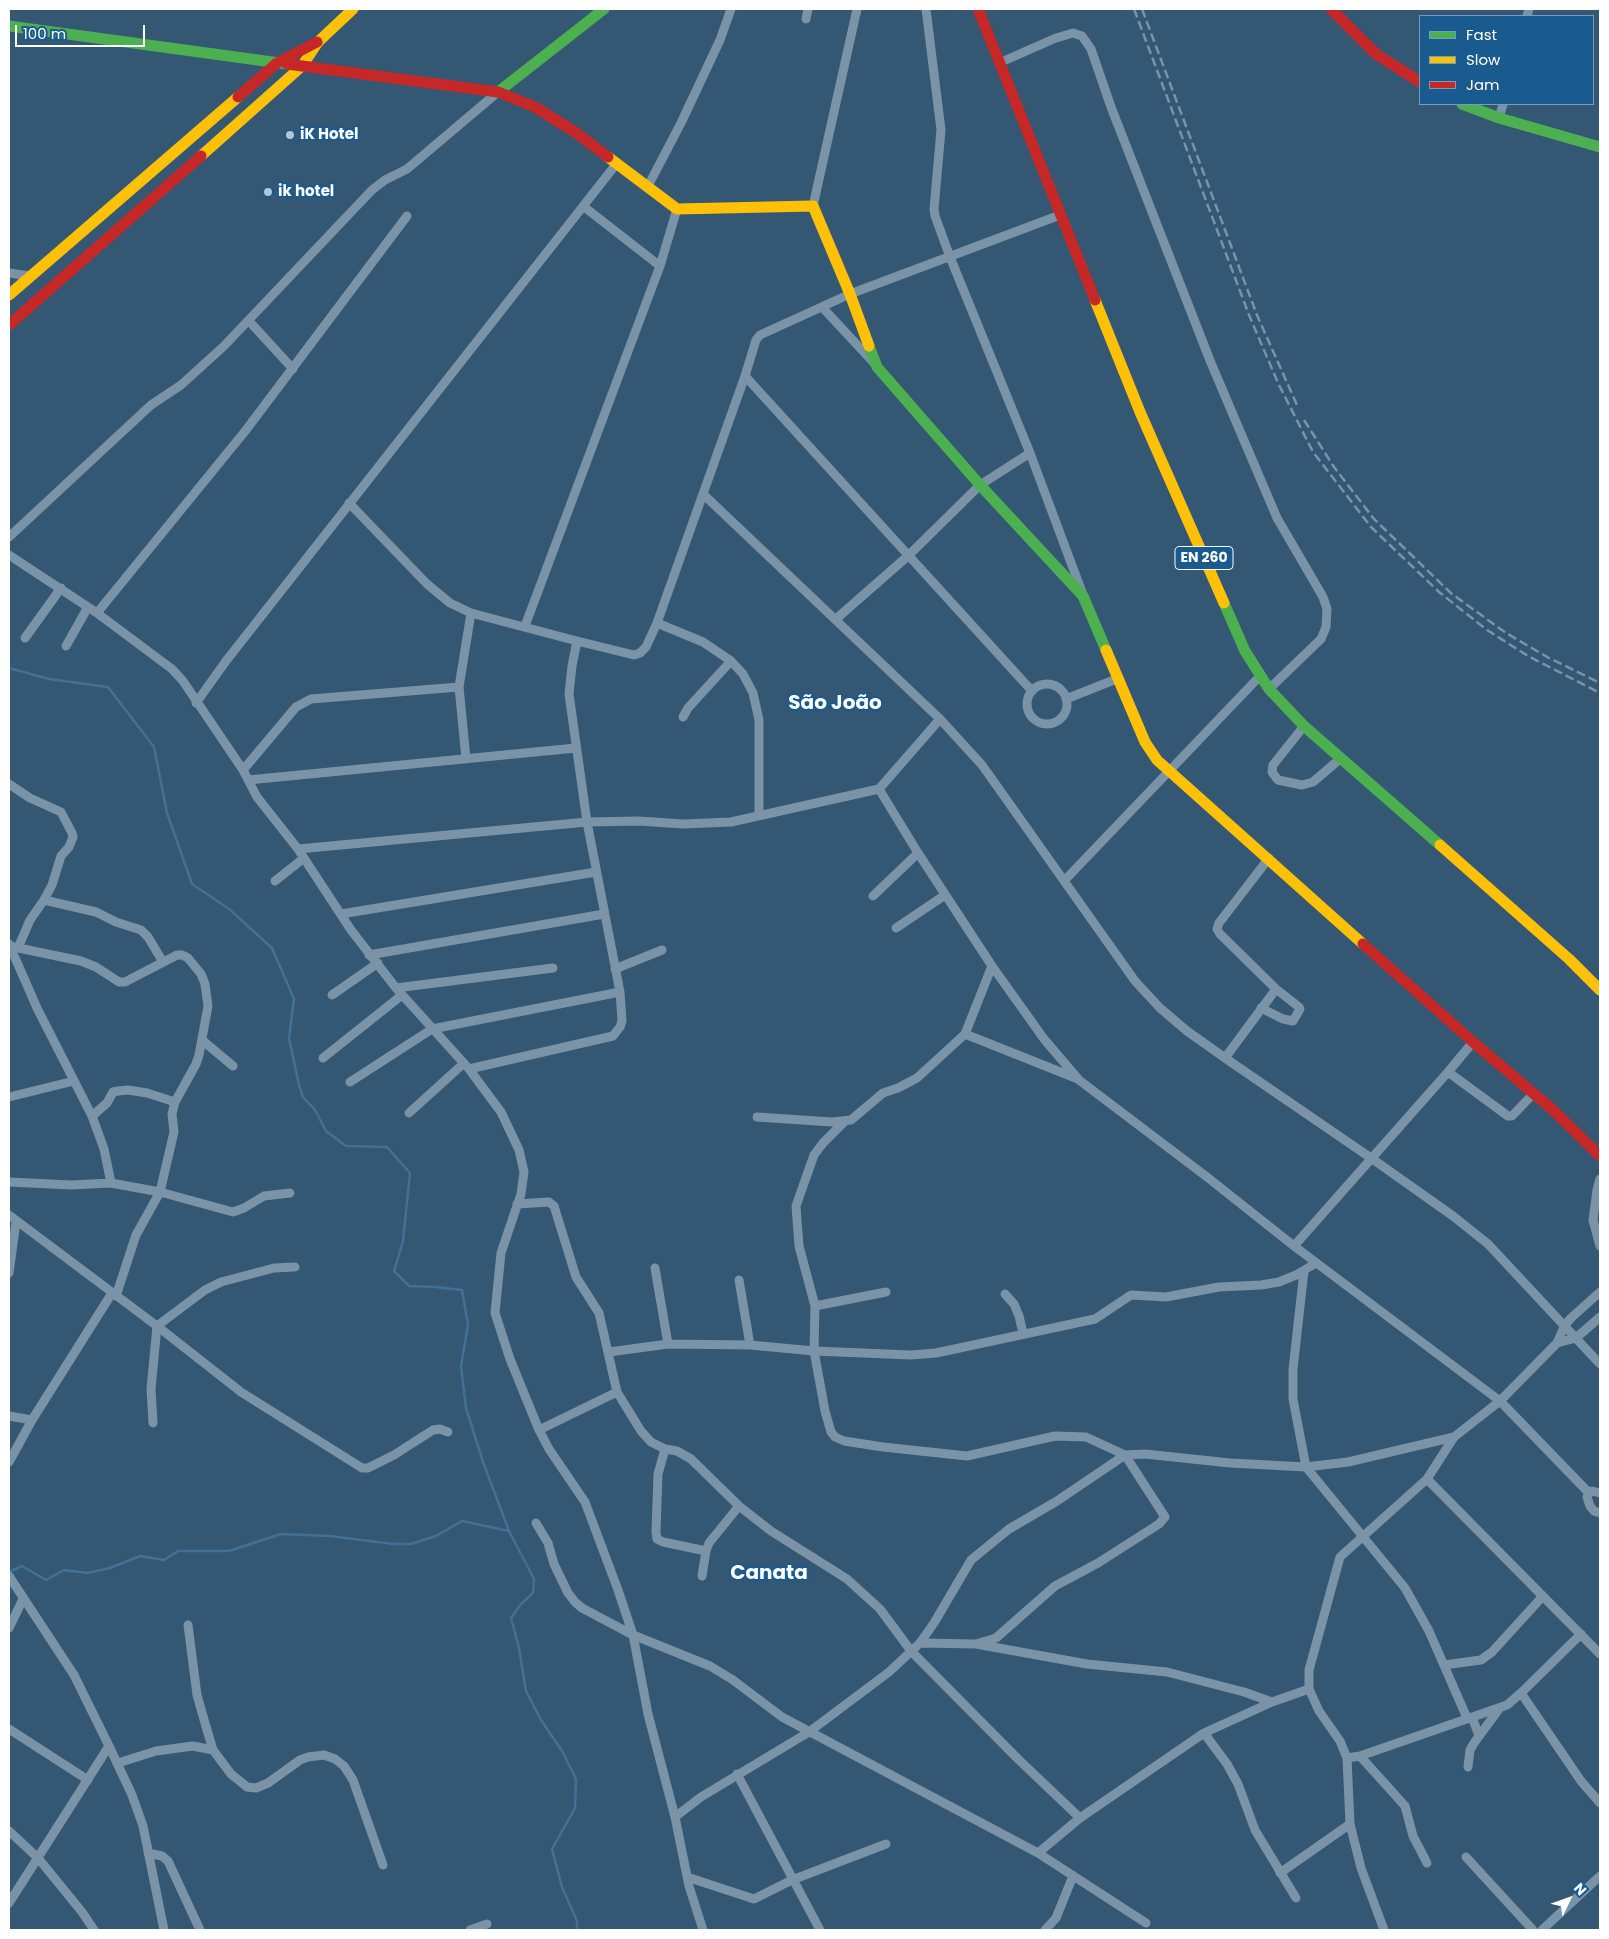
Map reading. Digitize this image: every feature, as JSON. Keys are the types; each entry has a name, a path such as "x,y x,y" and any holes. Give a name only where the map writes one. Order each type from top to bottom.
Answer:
{"street":[{"path":"9,325 302,66 318,42 353,9"},
{"path":"9,538 151,405 181,385 249,321 372,190 385,180 407,169 498,92 604,9"},
{"path":"648,186 681,123 720,40 731,9"},
{"path":"806,19 808,9"},
{"path":"857,9 813,206 850,294 877,367"},
{"path":"926,9 941,130 934,209 950,257 1030,453 1083,596 1145,742 1157,760 1169,771 1269,858 1473,1042 1534,1093 1600,1156"},
{"name":"EN 260","path":"978,9 1144,421 1245,651 1260,676 1304,726 1487,886 1600,990"},
{"path":"1330,9 1376,54 1419,81"},
{"path":"9,26 498,92 535,107 575,132 677,209 813,206"},
{"path":"999,63 1056,38 1073,33 1082,36 1091,50 1114,116 1211,363 1277,518 1323,597 1327,609 1326,626 1321,639 1270,689"},
{"path":"9,295 277,63 318,42"},
{"path":"1465,105 1498,118 1600,148"},
{"path":"1498,118 1503,105"},
{"path":"196,703 226,661 349,503 617,163"},
{"path":"583,206 660,266"},
{"path":"525,626 660,266 677,209"},
{"path":"349,503 427,584 450,604 471,613 634,655 640,654 646,647 658,623 746,376 756,340 760,335 850,294 1060,215"},
{"path":"98,613 246,430 407,216"},
{"path":"9,273 30,276"},
{"path":"822,307 980,485 1083,596"},
{"path":"249,321 293,369"},
{"path":"746,376 1032,691"},
{"path":"836,619 910,555 980,485 1030,453"},
{"path":"703,494 940,718 982,765 1135,981 1167,1014 1225,1058 1453,1216 1488,1244 1600,1364"},
{"path":"9,555 98,613 172,669 183,681 258,797 301,854 370,955 399,992 466,1066 501,1112 519,1150 524,1172 521,1194 500,1252 495,1313 510,1359 539,1430 549,1449 590,1512 633,1635 648,1714 687,1877 703,1930"},
{"path":"25,638 61,588"},
{"path":"66,646 88,607"},
{"path":"466,759 459,687 471,613"},
{"path":"658,623 703,642 730,661 743,674 753,693 758,720 759,814"},
{"path":"409,1113 466,1066 613,1036 617,1032 622,1020 620,992 587,822 569,694 576,640"},
{"path":"683,717 688,708 730,661"},
{"path":"1064,882 1260,676"},
{"path":"1066,699 1119,678"},
{"path":"1046,684 1055,686 1061,690 1066,699 1067,706 1062,718 1052,723 1040,722 1028,710 1028,697 1038,686 1046,684"},
{"path":"242,770 296,707 311,699 459,687"},
{"path":"275,881 301,854 587,822 730,822 759,814 880,790 940,718"},
{"path":"1304,726 1273,765 1272,772 1278,780 1302,785 1313,782 1341,758"},
{"path":"248,780 576,748"},
{"path":"9,784 30,798 60,812 72,833 70,845 61,856 52,885 44,900 11,946"},
{"path":"880,790 918,853 992,966 1044,1039 1079,1080 1316,1263 1500,1401 1589,1493"},
{"path":"873,896 918,853"},
{"path":"1261,1008 1284,1019 1293,1021 1300,1009 1276,989 1217,929 1219,923 1269,858"},
{"path":"341,914 596,872"},
{"path":"896,928 945,895"},
{"path":"44,900 96,912 116,922 141,930 148,937 163,962"},
{"path":"370,955 604,914"},
{"path":"9,1462 32,1420 114,1294 136,1235 160,1192 174,1130 172,1114 175,1102 196,1064 208,1006 205,984 201,974 188,958 182,955 177,955 126,982 119,982 81,961 11,946"},
{"path":"11,946 37,1008 92,1116 104,1149 111,1183"},
{"path":"615,969 662,950"},
{"path":"332,995 378,963"},
{"path":"757,1117 844,1122 851,1120 882,1093 898,1088 917,1078 965,1034 992,966"},
{"path":"322,1058 399,992 553,968"},
{"path":"1225,1058 1276,989"},
{"path":"350,1082 432,1030 620,992"},
{"path":"965,1034 1079,1080"},
{"path":"202,1040 233,1066"},
{"path":"1294,1246 1473,1042"},
{"path":"1448,1072 1508,1116 1512,1116 1534,1093"},
{"path":"9,1097 74,1081"},
{"path":"92,1116 107,1103 113,1092 118,1091 128,1090 147,1093 175,1102"},
{"path":"844,1122 814,1155 796,1206 799,1246 814,1306 814,1351 825,1411 831,1432 835,1437 883,1447 967,1456 1055,1436 1086,1438 1125,1456 1165,1517 1098,1562 1055,1586 996,1638 976,1644"},
{"path":"1600,1178 1593,1220 1600,1246"},
{"path":"9,1182 71,1185 111,1183 160,1192 233,1212 264,1196 290,1193"},
{"path":"518,1204 549,1202 554,1206 576,1277 600,1313 617,1392 641,1431 651,1442 664,1449 677,1451 691,1459 739,1506 771,1531 847,1579 880,1609 911,1651 1018,1760 1080,1818"},
{"path":"9,1215 157,1326 241,1392 362,1468 368,1468 394,1455 433,1430 440,1429 448,1432"},
{"path":"9,1273 16,1222"},
{"path":"609,1352 668,1344 750,1345 814,1351 911,1355 936,1353 1095,1319 1121,1300 1132,1295 1166,1297 1219,1287 1279,1282 1316,1263"},
{"path":"153,1423 151,1389 157,1326 205,1290 221,1282 274,1268 294,1267"},
{"path":"654,1268 668,1344"},
{"path":"1304,1270 1293,1369 1293,1400 1306,1467 1405,1588 1429,1631 1444,1666 1479,1736"},
{"path":"739,1280 750,1345"},
{"path":"814,1306 886,1292"},
{"path":"1384,1930 1361,1868 1350,1824 1347,1758 1340,1741 1319,1711 1309,1690 1309,1670 1340,1556 1427,1478 1454,1437 1500,1401 1557,1343 1565,1325 1600,1292"},
{"path":"1006,1294 1019,1316 1023,1333"},
{"path":"1557,1343 1576,1338 1600,1317"},
{"path":"539,1430 617,1392"},
{"path":"9,1416 32,1420"},
{"path":"674,1817 736,1774 809,1732 889,1672 920,1643 971,1560 1008,1529 1056,1501 1125,1456 1144,1454 1230,1463 1306,1467 1348,1462 1454,1437"},
{"path":"664,1449 658,1474 657,1539 706,1551"},
{"path":"1427,1478 1600,1654"},
{"path":"1589,1493 1592,1491 1600,1493"},
{"path":"1589,1493 1587,1497 1590,1506 1594,1511 1600,1513"},
{"path":"702,1576 709,1543 739,1506"},
{"path":"536,1523 548,1543 560,1580 575,1602 633,1635 710,1666 733,1680 782,1717 1038,1853 1146,1924"},
{"path":"9,1576 74,1675 118,1763 143,1826 164,1930"},
{"path":"1444,1666 1481,1660 1492,1652 1543,1596"},
{"path":"9,1628 23,1599"},
{"path":"188,1625 197,1695 213,1750 231,1774 247,1787 256,1788 268,1783 300,1760 308,1757 324,1755 335,1759 344,1766 353,1780 383,1864"},
{"path":"1347,1758 1360,1756 1506,1705 1522,1694 1581,1634"},
{"path":"920,1643 976,1644 1087,1664 1167,1672 1244,1692 1272,1702"},
{"path":"1038,1853 1080,1818 1204,1733 1272,1702 1309,1690"},
{"path":"1522,1694 1581,1781 1600,1803"},
{"path":"1468,1767 1470,1750 1499,1708"},
{"path":"9,1729 88,1780"},
{"path":"1204,1733 1227,1764 1238,1784 1255,1830 1296,1898"},
{"path":"9,1903 109,1746"},
{"path":"118,1763 156,1751 193,1746 213,1750"},
{"path":"1360,1756 1405,1806 1413,1836 1427,1863"},
{"path":"736,1774 820,1930"},
{"path":"1280,1873 1350,1824"},
{"path":"9,1831 38,1858 82,1912 94,1930"},
{"path":"687,1877 726,1892 739,1893 752,1899 792,1880 886,1844"},
{"path":"148,1853 162,1856 168,1861 200,1930"},
{"path":"1466,1857 1533,1930"},
{"path":"1045,1930 1056,1918 1074,1876"},
{"path":"1542,1930 1600,1876"},
{"path":"470,1930 487,1924"}],"waterway":[{"path":"9,668 49,679 108,687 154,747 167,813 192,884 229,909 272,948 294,999 289,1038 303,1097 315,1110 326,1131 346,1146 387,1147 410,1173 403,1241 394,1271 409,1286 462,1290 468,1325 461,1366 466,1408 483,1462 509,1531 534,1579 533,1593 521,1604 511,1618 519,1648 526,1691 541,1720 562,1751 576,1779 575,1808 552,1849 562,1887 577,1921 577,1930"},
{"path":"9,1572 22,1566 46,1580 64,1570 88,1573 110,1568 140,1556 164,1560 178,1551 229,1551 281,1534 330,1536 393,1544 411,1544 436,1536 462,1521 509,1531"}],"railway":[{"path":"1134,9 1249,315 1278,383 1313,452 1371,527 1439,592 1487,630 1528,656 1600,693"},
{"path":"1142,9 1257,315 1297,405"},
{"path":"1304,420 1334,467 1374,519 1452,594 1506,633 1549,658 1600,683"}],"traffic: fast":[{"path":"498,92 604,9"},
{"path":"9,26 287,64"},
{"path":"1465,105 1499,118 1600,147"},
{"path":"869,346 877,367 980,485 1083,596 1106,650"},
{"path":"1224,603 1245,651 1269,689 1304,726 1440,845"}],"traffic: slow":[{"path":"201,156 302,66 318,42 353,9"},
{"path":"9,295 238,97"},
{"path":"608,157 677,209 813,206 850,294 869,346"},
{"path":"1095,300 1140,412 1224,603"},
{"path":"1106,650 1145,742 1157,760 1363,944"},
{"path":"1440,845 1569,959 1600,990"}],"traffic: jam":[{"path":"978,9 1095,300"},
{"path":"1331,9 1376,54 1419,81"},
{"path":"238,97 277,63 317,42"},
{"path":"287,64 498,92 535,107 575,132 608,157"},
{"path":"9,325 201,156"},
{"path":"1363,944 1553,1110 1600,1156"}],"place":[{"name":"iK Hotel","path":"290,135"},
{"name":"ik hotel","path":"268,192"}],"district":[{"name":"São João","path":"835,704"},
{"name":"Canata","path":"769,1574"}]}
